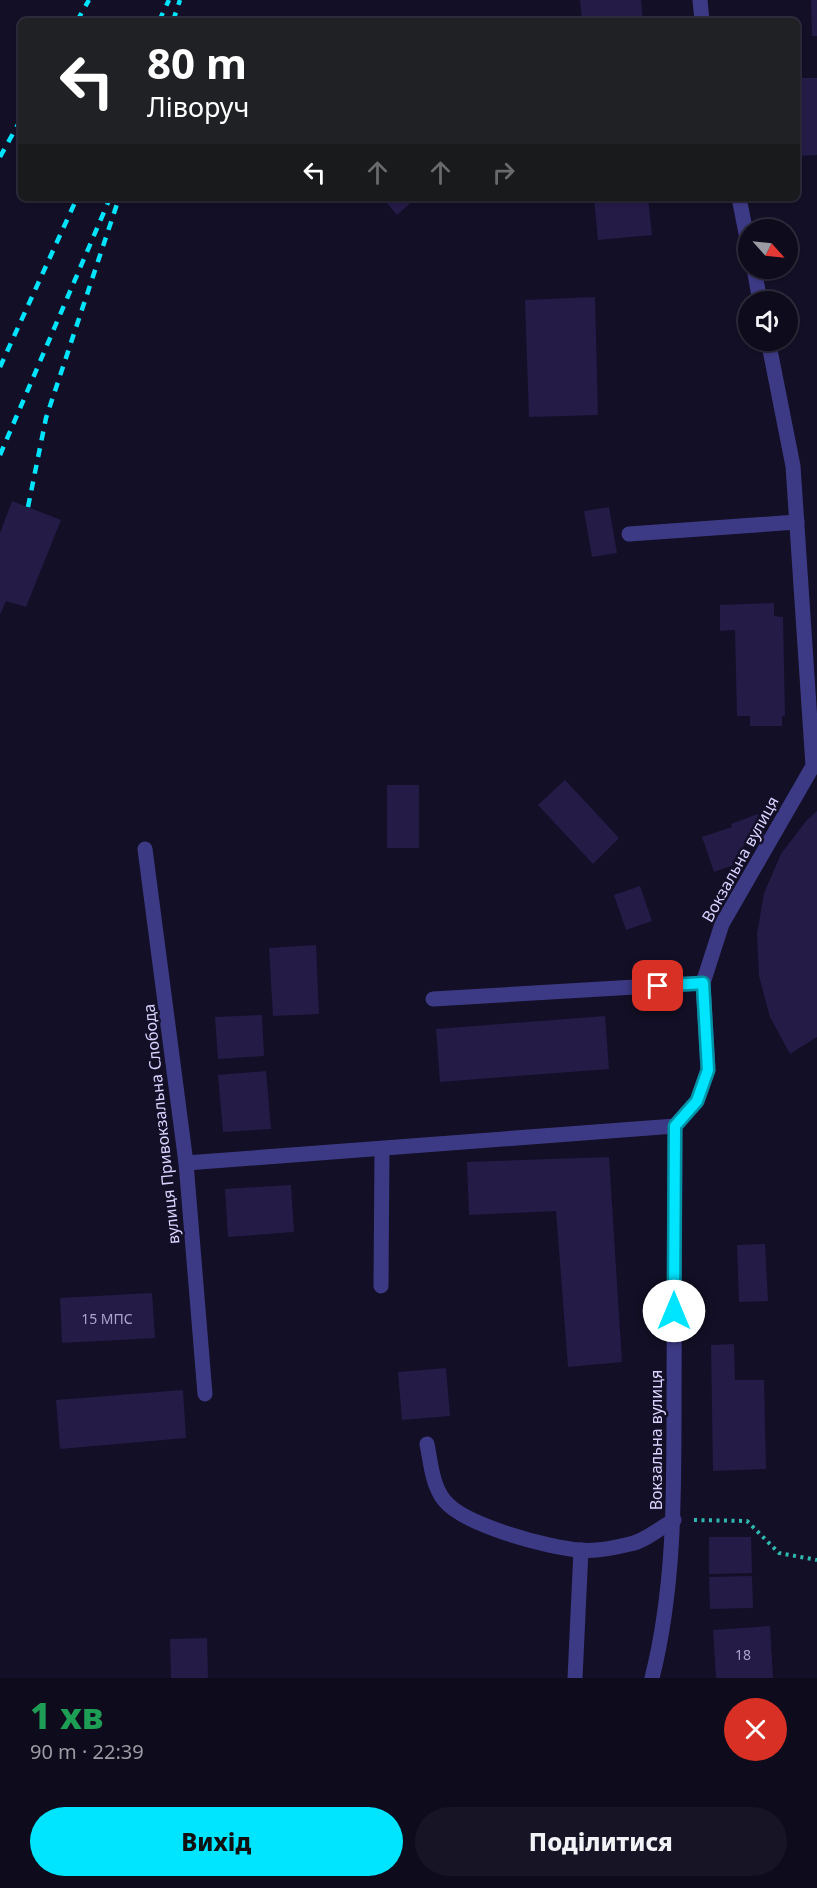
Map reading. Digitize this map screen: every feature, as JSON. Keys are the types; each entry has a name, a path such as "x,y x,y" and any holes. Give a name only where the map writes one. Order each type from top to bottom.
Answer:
{"street":[{"path":"700,0 702,18"},
{"path":"740,201 743,219"},
{"name":"Вокзальна вулиця","path":"652,1678 667,1593 674,1520 675,1126 697,1101 708,1070 703,983 722,924 813,766 793,466 770,351"},
{"path":"629,534 797,522"},
{"name":"вулиця Привокзальна Слобода","path":"146,849 186,1163 205,1394"},
{"path":"433,999 703,983"},
{"path":"186,1163 675,1126"},
{"path":"381,1286 382,1149"},
{"path":"427,1444 434,1483 446,1502 468,1517 536,1543 581,1550 609,1549 633,1544 674,1520"},
{"path":"575,1678 581,1550"}],"path":[{"path":"674,1520 747,1521 779,1553 817,1560"}],"building":[{"path":"580,0 641,0 643,18 582,18"},
{"path":"811,0 817,0 817,36 812,36"},
{"path":"800,78 817,78 817,155 800,156"},
{"path":"385,201 413,201 397,215"},
{"path":"594,201 648,201 652,235 598,240"},
{"path":"595,297 598,415 529,417 525,300"},
{"path":"12,501 61,520 26,607 6,601 0,615 0,533"},
{"path":"609,507 617,553 592,557 584,511"},
{"path":"774,603 774,616 783,617 785,716 782,716 782,726 750,726 750,716 737,716 735,630 720,631 720,605"},
{"path":"565,780 619,838 593,864 538,805"},
{"path":"387,785 419,785 419,848 387,848"},
{"path":"817,811 817,1037 790,1054 770,1017 759,976 757,934 764,893 781,854 806,821"},
{"path":"758,814 766,839 743,846 748,860 714,872 702,837 732,827 731,824"},
{"path":"640,886 652,921 626,930 614,895"},
{"path":"316,945 319,1014 273,1016 269,948"},
{"path":"262,1015 264,1056 218,1059 215,1017"},
{"path":"605,1016 609,1069 440,1082 436,1029"},
{"path":"266,1071 271,1129 223,1132 218,1075"},
{"path":"609,1157 622,1362 568,1367 556,1211 469,1215 467,1162"},
{"path":"291,1185 294,1232 228,1237 225,1189"},
{"path":"765,1244 768,1301 739,1302 737,1245"},
{"path":"152,1293 155,1338 62,1343 60,1298"},
{"path":"734,1344 735,1380 764,1380 766,1469 713,1471 711,1345"},
{"path":"446,1368 450,1416 402,1420 398,1372"},
{"path":"183,1390 186,1438 60,1449 56,1400"},
{"path":"709,1537 751,1537 752,1573 709,1574"},
{"path":"752,1576 753,1608 710,1609 709,1577"},
{"path":"770,1626 773,1678 716,1678 713,1630"},
{"path":"207,1638 208,1678 171,1678 170,1639"}],"railway":[{"path":"79,18 89,0"},
{"path":"160,18 169,0"},
{"path":"174,18 180,0"},
{"path":"0,157 18,124"},
{"path":"0,367 76,201"},
{"path":"0,455 109,201"},
{"path":"28,507 46,418 118,201"}],"route":[{"path":"658,986 703,983 708,1070 697,1101 675,1126 674,1311"}]}
